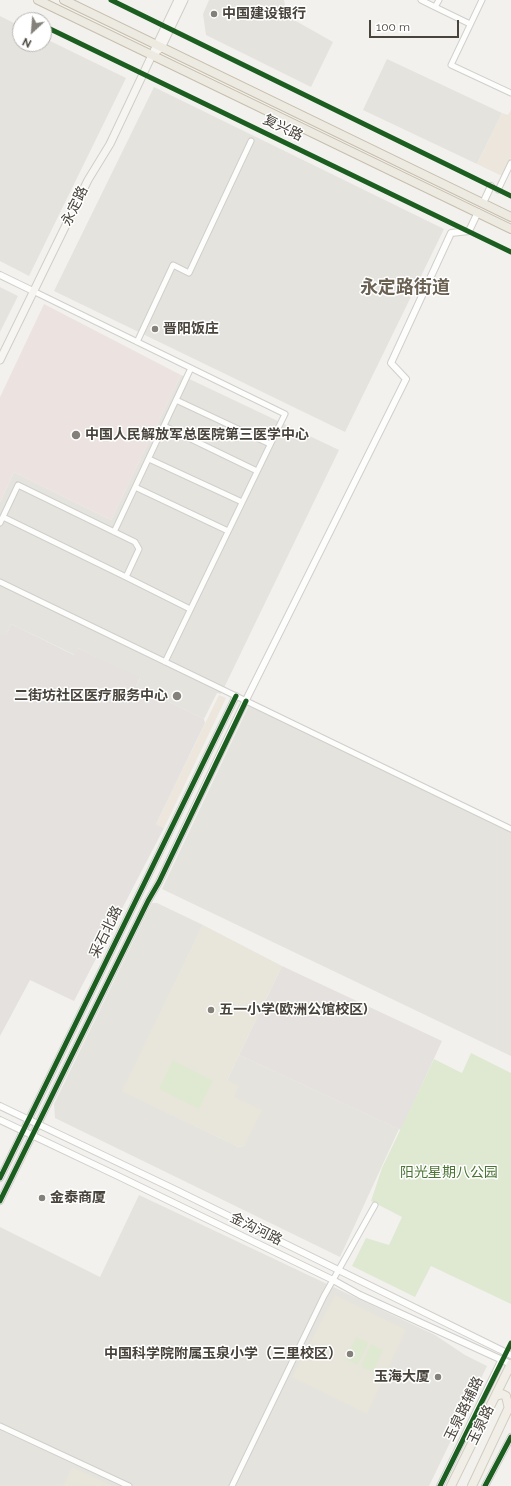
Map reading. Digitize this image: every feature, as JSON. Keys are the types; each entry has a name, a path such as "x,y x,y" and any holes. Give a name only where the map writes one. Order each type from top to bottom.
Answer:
{"highway":[{"name":"复兴路","path":"38,0 511,229"},
{"name":"复兴路","path":"64,0 511,217"}],"main road":[{"path":"159,47 178,0"},
{"path":"152,54 159,47 184,0"},
{"name":"永定路","path":"0,360 88,180 110,144 152,54"},
{"name":"玉泉路","path":"451,1486 511,1364"},
{"path":"496,1396 502,1394 506,1396 510,1406"},
{"name":"玉泉路","path":"472,1486 510,1406"}],"street":[{"path":"421,0 470,24"},
{"path":"435,7 438,0"},
{"path":"482,0 451,65 511,93"},
{"path":"137,342 173,265 189,273 251,141"},
{"path":"498,190 511,164"},
{"path":"483,203 491,186"},
{"name":"采石北路","path":"0,1201 37,1123 148,900 159,882 246,701 406,379 391,363 451,232 469,231 478,212"},
{"path":"0,275 285,414 165,662"},
{"path":"114,532 191,368"},
{"path":"176,400 270,444"},
{"path":"164,426 257,471"},
{"path":"148,459 242,502"},
{"path":"0,523 18,485 135,542 139,549 126,577"},
{"path":"135,487 228,531"},
{"path":"3,517 190,609"},
{"path":"0,582 511,829"},
{"name":"采石北路","path":"0,1178 236,696"},
{"name":"金沟河路","path":"0,1106 339,1269 511,1355"},
{"name":"金沟河路","path":"0,1120 434,1330 511,1364"},
{"path":"232,1486 333,1280 375,1205"},
{"name":"玉泉路辅路","path":"440,1486 502,1359"},
{"path":"0,1426 130,1486"},
{"path":"485,1486 511,1437"}],"shaded area":[{"path":"209,0 284,0 287,16 333,42 311,87 206,35 203,14"},
{"path":"0,16 12,22 12,52 52,52 52,42 126,78 29,276 0,261"},
{"path":"387,59 502,113 477,164 363,110"},
{"path":"154,87 444,229 345,432 54,291"},
{"path":"511,110 511,157 502,176 477,164 502,113 508,115"},
{"path":"0,287 18,296 0,332"},
{"name":"中国人民解放军总医院第三医学中心","path":"44,304 181,375 111,520 14,472 0,502 0,397"},
{"path":"181,375 339,450 221,694 217,693 204,719 136,686 140,679 78,648 75,655 11,624 6,635 0,635 0,502 14,472 111,520"},
{"path":"11,624 74,655 78,648 140,678 136,686 204,719 205,723 156,824 164,828 74,1001 30,980 0,1036 0,635 6,635"},
{"path":"219,695 226,698 164,828 156,824"},
{"path":"250,703 511,828 511,1056 162,889"},
{"path":"152,903 157,903 203,925 123,1091 239,1147 245,1145 234,1097 227,1080 239,1055 399,1129 340,1257 55,1118 54,1104"},
{"name":"五一小学(欧洲公馆校区)","path":"203,925 282,966 227,1080 239,1086 234,1097 262,1110 245,1145 239,1147 122,1091"},
{"path":"282,966 442,1041 401,1130 239,1055"},
{"path":"139,1195 435,1335 465,1355 487,1366 429,1486 0,1486 0,1227 100,1277"},
{"name":"中国科学院附属玉泉小学（三里校区）","path":"335,1295 406,1330 367,1414 292,1377"},
{"path":"72,1467 112,1486 63,1486"}],"green space":[{"name":"阳光星期八公园","path":"471,1053 511,1073 511,1304 431,1266 415,1297 352,1266 366,1238 389,1245 402,1217 371,1201 382,1168 434,1059 462,1073"},
{"path":"173,1060 213,1081 199,1109 159,1089"},
{"path":"356,1337 369,1343 358,1365 346,1360"},
{"path":"371,1344 383,1350 373,1372 361,1367"}],"cycle path":[{"path":"111,0 511,196"},
{"path":"52,30 511,252"},
{"path":"0,1178 236,696"},
{"path":"0,1201 148,901 159,882 246,701"},
{"path":"440,1486 511,1343"},
{"path":"485,1486 511,1437"}],"place":[{"name":"中国建设银行","path":"214,14"},
{"name":"晋阳饭庄","path":"155,329"},
{"name":"中国人民解放军总医院第三医学中心","path":"76,435"},
{"name":"二街坊社区医疗服务中心","path":"177,696"},
{"name":"五一小学(欧洲公馆校区)","path":"211,1010"},
{"name":"金泰商厦","path":"42,1198"},
{"name":"中国科学院附属玉泉小学（三里校区）","path":"350,1354"},
{"name":"玉海大厦","path":"438,1377"}],"district":[{"name":"永定路街道","path":"405,288"}]}
